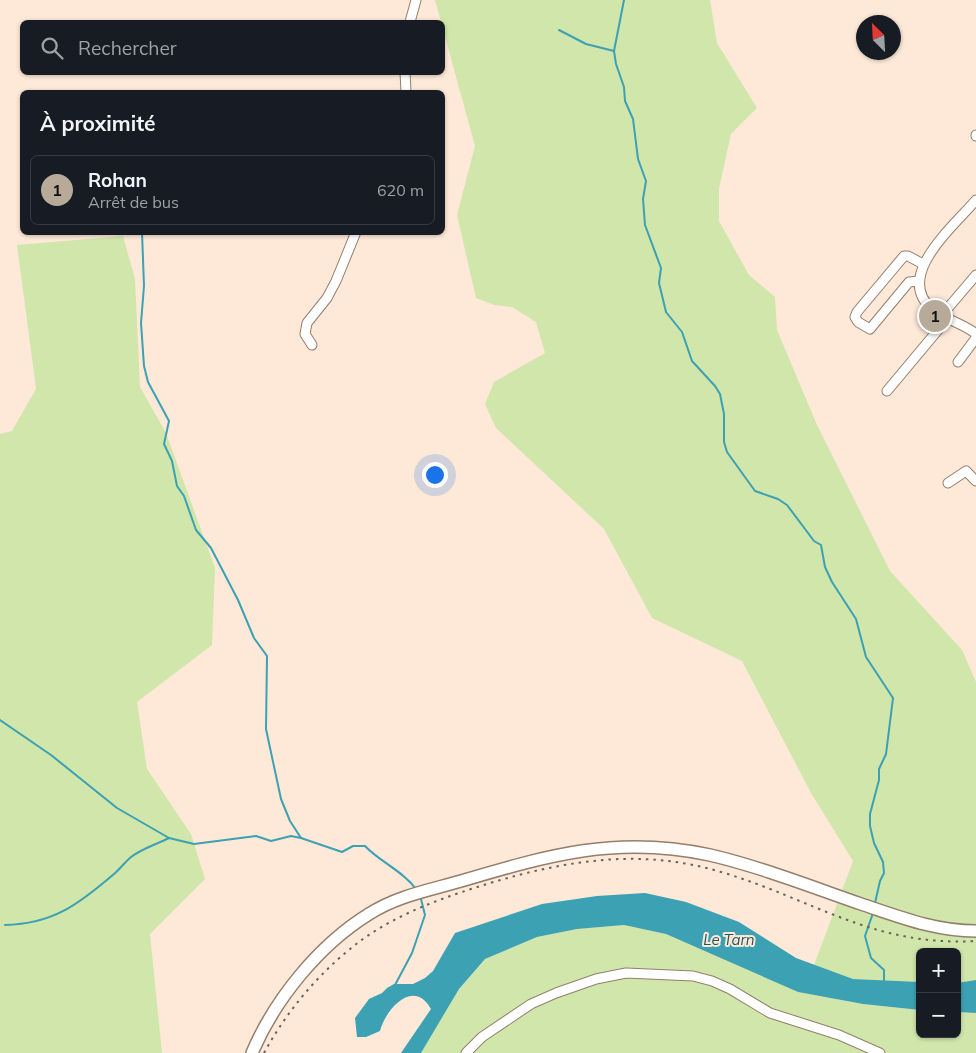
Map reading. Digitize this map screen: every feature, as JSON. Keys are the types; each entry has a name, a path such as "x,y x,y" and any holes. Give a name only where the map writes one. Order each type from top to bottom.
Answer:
{"main road":[{"path":"252,1053 276,1008 306,970 360,920 381,907 404,897 555,854 585,849 633,847 674,850 710,856 927,926 958,931 976,931"}],"street":[{"path":"411,20 416,0"},
{"path":"405,75 406,90"},
{"path":"976,200 923,264 919,281 924,300 931,308 976,334"},
{"path":"312,345 305,334 307,323 327,298 355,235"},
{"path":"919,281 909,282 870,329 858,322 857,312 904,256 908,256 923,264"},
{"path":"887,391 976,275"},
{"path":"958,362 976,338"},
{"path":"948,483 966,471 976,481"},
{"path":"466,1053 482,1037 531,1004 596,979 626,973 693,976 712,981 730,989 770,1013 840,1035 880,1053"}],"green space":[{"path":"435,0 710,0 717,43 757,108 731,134 719,189 719,221 749,275 775,297 777,330 817,425 890,571 962,650 976,682 976,980 961,982 961,948 916,948 916,982 853,979 814,965 853,861 811,793 742,661 652,618 604,529 496,428 485,404 494,382 545,353 536,322 512,307 494,305 476,298 457,215 475,146 445,36 445,20 440,20"},
{"path":"123,236 135,279 140,387 166,433 215,568 212,645 137,702 147,769 191,834 205,879 150,934 162,1053 0,1053 0,434 12,431 36,389 17,245"},
{"path":"624,925 666,934 798,992 863,1004 916,1010 916,1038 961,1038 961,1012 976,1013 976,1053 421,1053 459,989 485,959 537,937 577,929"}],"water":[{"name":"Le Tarn","path":"645,893 686,902 739,922 796,958 853,979 916,982 916,1010 863,1004 798,992 666,934 624,925 577,929 537,937 485,959 459,989 421,1053 401,1053 431,1009 424,1000 417,996 409,996 394,1006 383,1022 380,1031 366,1037 357,1037 355,1018 369,999 382,993 394,984 413,984 425,978 433,971 455,933 542,904 597,896"},
{"path":"976,980 976,1013 961,1012 961,982"}],"waterway":[{"path":"624,0 614,51 616,64 624,87 625,101 633,119 638,159 646,181 643,199 645,225 661,268 659,283 666,312 682,332 692,361 720,394 724,414 724,442 727,452 755,491 778,499 787,505 814,541 821,545 825,567 832,582 856,619 866,657 893,698 886,754 879,769 879,780 870,814 870,826 874,843 883,862 884,873 880,881 875,903"},
{"path":"559,30 586,44 614,51"},
{"path":"142,235 144,286 141,323 144,366 148,382 169,421 164,444 172,461 177,486 184,496 196,530 211,548 238,600 254,638 267,656 266,729 281,799 290,821 301,838 342,852 353,846 365,846 405,877 416,889"},
{"path":"0,720 51,755 117,808 169,838 194,844 256,836 271,841 291,836 301,838"},
{"path":"5,925 37,921 64,910 101,885 135,854 169,838"},
{"path":"395,985 412,953 425,915 420,895"},
{"path":"873,913 865,936 871,958 884,970 884,983"}],"railway":[{"path":"264,1053 284,1021 307,991 334,963 378,929 408,913 457,894 519,875 576,863 633,859 662,860 691,865 721,872 754,883 874,929 906,937 939,941 976,941"}],"place":[{"name":"Rohan","path":"935,316"}]}
